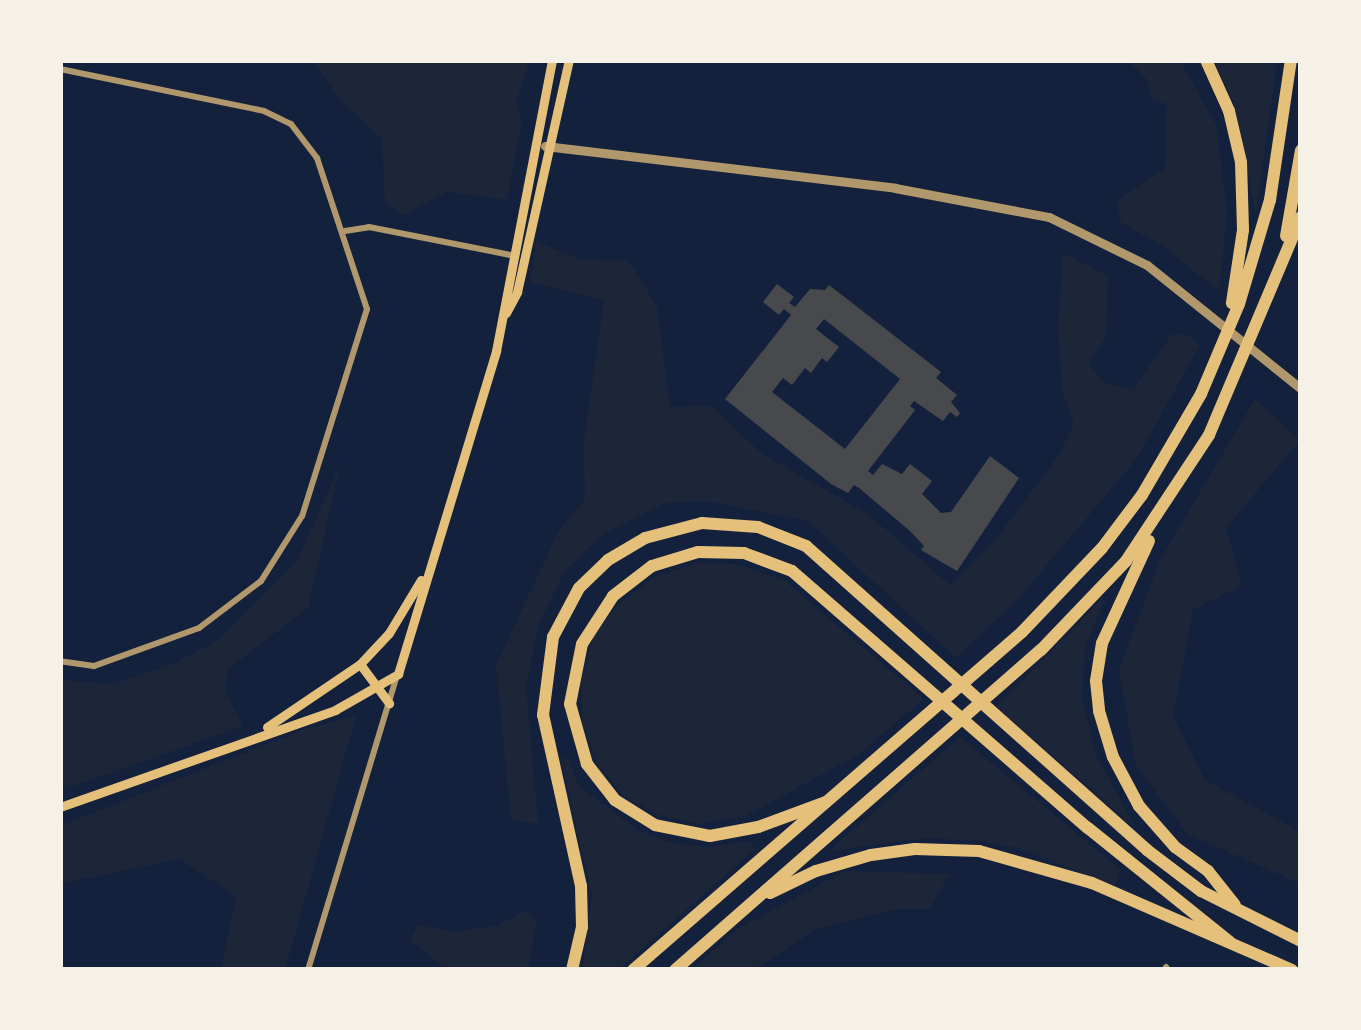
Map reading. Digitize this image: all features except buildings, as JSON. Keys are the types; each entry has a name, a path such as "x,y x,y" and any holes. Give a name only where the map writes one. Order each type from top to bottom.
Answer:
{"highway":[{"path":"1206,60 1229,111 1244,188 1236,302"},
{"path":"633,970 984,666 1058,596 1122,523 1180,435 1226,338 1270,200 1291,60"},
{"path":"1275,278 1301,150"},
{"path":"1239,910 1208,872 1175,847 1139,806 1113,757 1099,711 1096,681 1102,643 1236,377 1301,217"},
{"path":"675,970 1004,682 1102,588 1166,508"},
{"path":"572,970 582,927 581,886 543,715 553,637 579,588 608,560 645,538 702,523 775,532 829,563 1132,838 1202,891 1301,941"},
{"path":"826,802 758,826 710,836 655,825 615,800 580,748 570,689 582,644 613,596 652,566 698,552 745,553 792,571 1088,829 1230,942"},
{"path":"753,902 852,860 915,849 958,849 1052,869 1292,970"}],"main road":[{"path":"60,807 335,710 398,674 503,318 510,255 552,60"},
{"path":"503,318 517,292 569,60"},
{"path":"246,739 306,705 360,664 389,633 430,566"},
{"path":"360,664 389,703"}],"street":[{"path":"60,69 283,119 317,158 366,302 364,328 302,516 269,570 237,602 199,628 94,666 60,661"},
{"path":"534,143 916,191 1056,219 1147,265 1301,389"},
{"path":"345,232 369,227 510,255"},
{"path":"308,970 398,674"}],"shaded area":[{"path":"313,60 530,60 516,102 522,120 507,200 446,192 403,215 385,203 382,139 339,99"},
{"path":"1128,60 1180,60 1216,125 1227,213 1219,291 1162,245 1121,223 1117,200 1165,168 1167,104 1153,100 1146,78"},
{"path":"1213,60 1277,60 1256,214 1234,103"},
{"path":"536,241 578,259 629,261 657,307 670,407 713,406 762,454 868,514 950,585 996,539 1059,455 1074,424 1062,390 1058,328 1063,253 1108,276 1106,336 1089,364 1106,384 1133,389 1172,334 1188,335 1200,345 1137,458 1020,597 956,658 808,521 706,501 666,503 602,535 565,571 539,624 526,685 538,824 511,820 496,665 559,530 585,499 584,441 604,300 530,282"},
{"path":"1255,399 1300,440 1226,528 1242,586 1193,609 1173,716 1205,780 1301,832 1301,884 1188,834 1136,766 1119,670 1160,560"},
{"path":"340,465 308,608 228,669 225,690 243,726 71,787 60,782 60,680 113,684 172,664 220,639 297,561"},
{"path":"696,563 736,564 785,581 924,699 856,756 746,816 698,824 659,815 625,797 598,764 582,725 582,680 593,637 619,603 655,577"},
{"path":"1105,601 1085,646 1082,698 1095,753 1135,827 996,707"},
{"path":"356,716 285,970 221,970 236,896 179,859 60,884 60,826 305,729"},
{"path":"960,737 1121,870 1115,885 1018,848 978,841 926,838 829,851"},
{"path":"567,757 579,786 640,831 672,843 710,847 750,841 755,849 618,970 582,970 592,895 561,761"},
{"path":"845,871 949,874 930,909 896,909 816,929 754,970 691,970 738,929"},
{"path":"524,911 537,921 528,970 447,970 410,940 418,925 454,932 499,925"}]}
